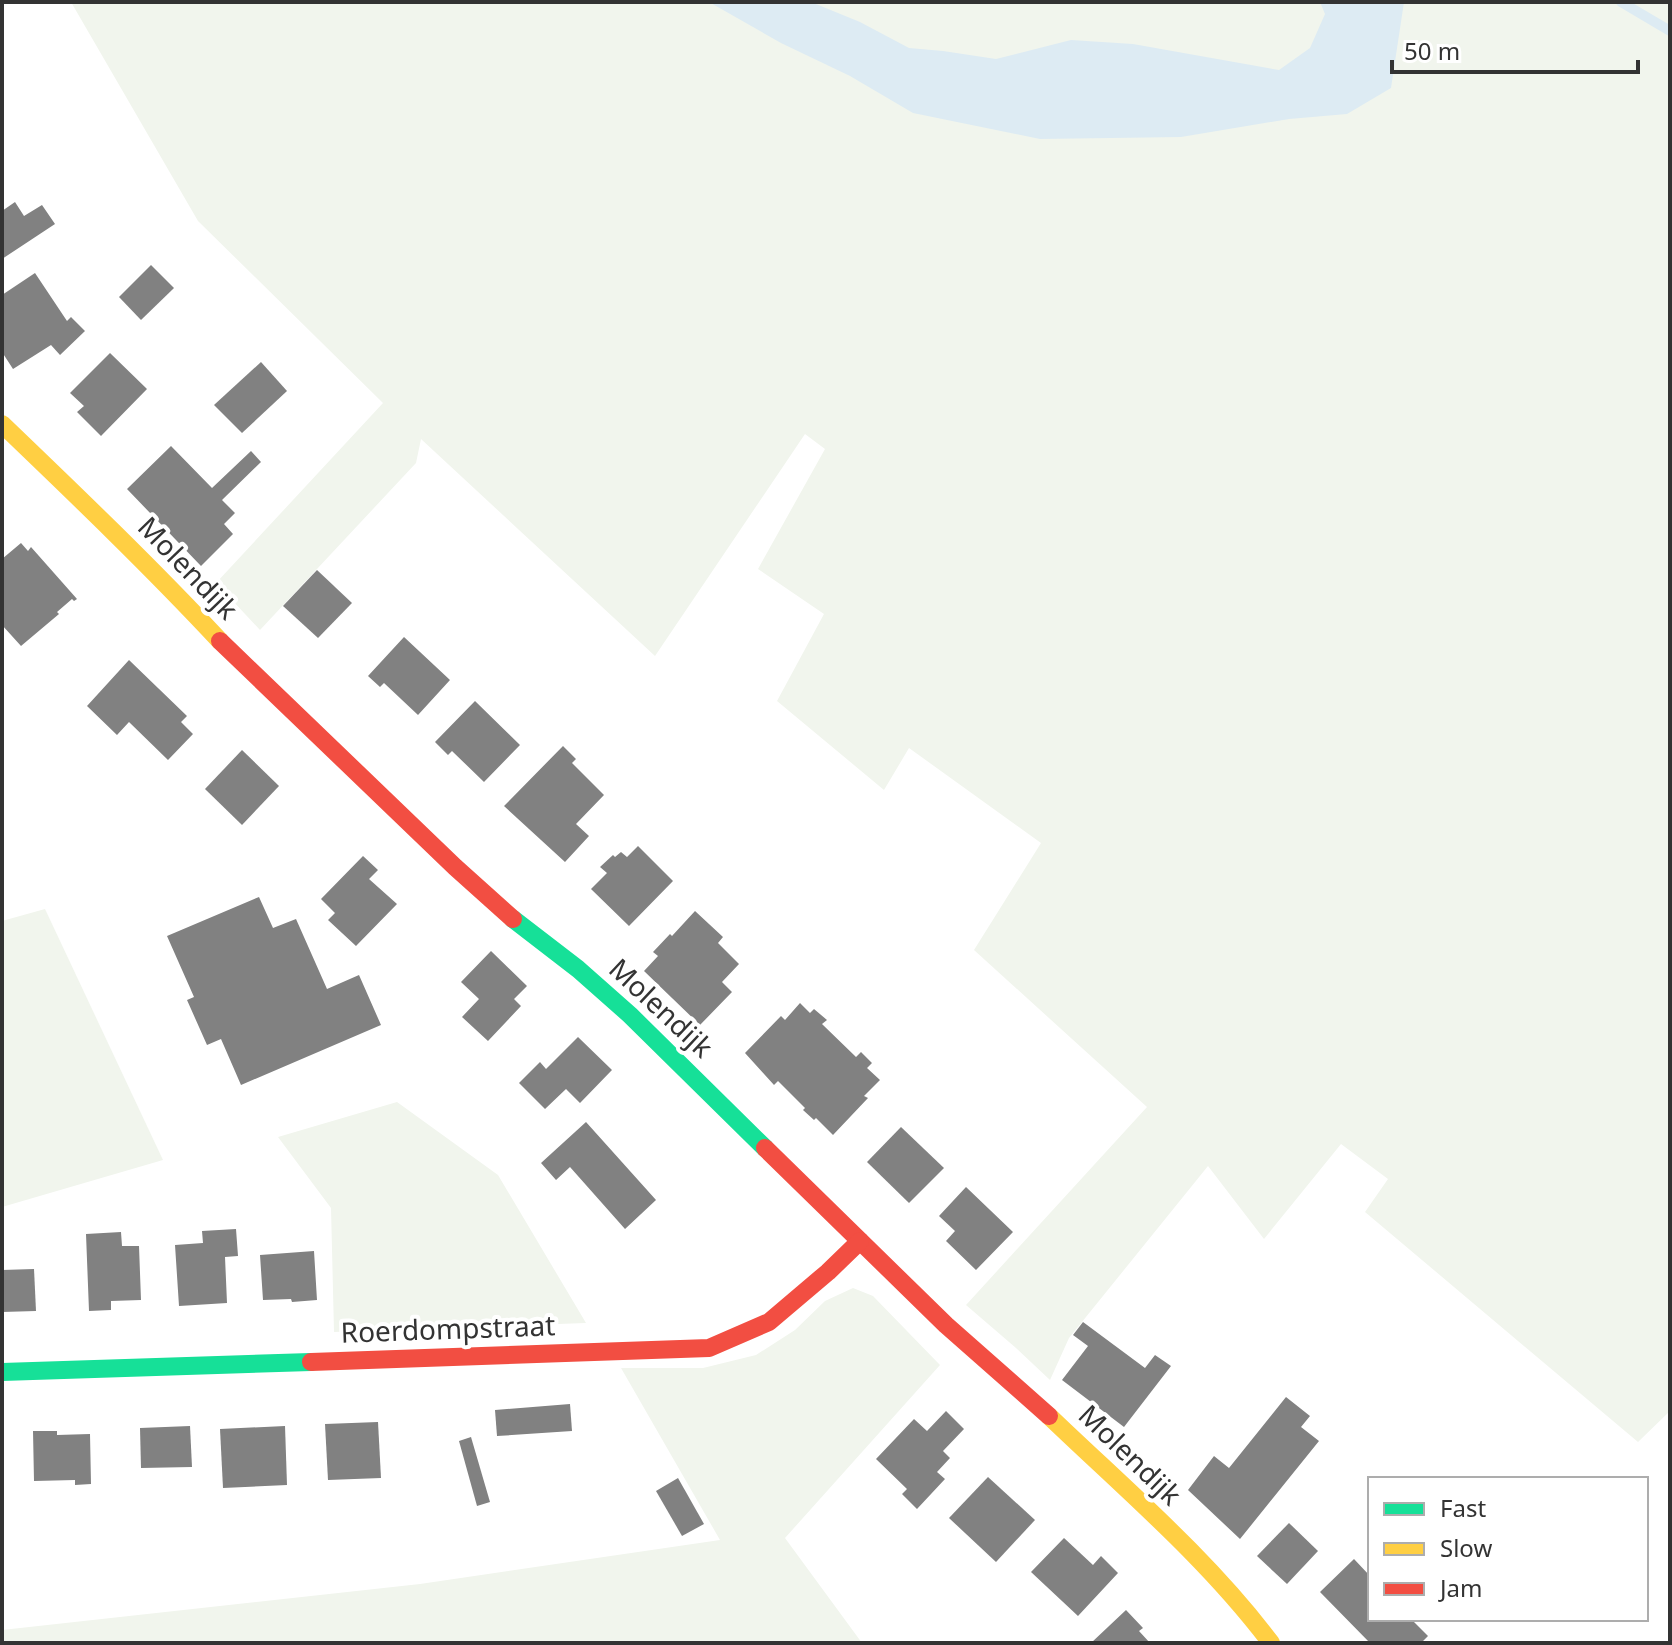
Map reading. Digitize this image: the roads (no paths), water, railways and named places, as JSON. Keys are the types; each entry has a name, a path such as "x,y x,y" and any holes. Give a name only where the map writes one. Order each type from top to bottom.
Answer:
{"street":[{"name":"Molendijk","path":"2,424 162,579 236,658 455,867 630,1015 946,1325 1027,1395 1208,1568 1271,1643"},
{"name":"Roerdompstraat","path":"2,1372 709,1348 769,1322 860,1241"}],"waterway":[{"path":"1621,2 1670,31"}]}
